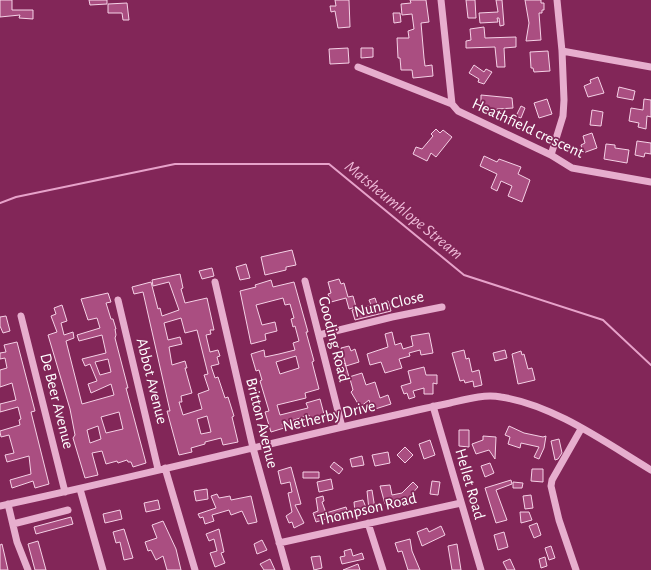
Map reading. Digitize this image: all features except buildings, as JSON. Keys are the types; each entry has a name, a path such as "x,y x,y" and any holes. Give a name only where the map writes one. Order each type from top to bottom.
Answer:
{"street":[{"name":"Heathfield crescent","path":"441,0 452,104 458,111 551,155 572,168 651,182"},
{"path":"551,155 563,116 562,51 557,0"},
{"path":"562,51 651,67"},
{"path":"358,67 452,104"},
{"name":"Gooding Road","path":"305,281 342,427"},
{"name":"Britton Avenue","path":"214,282 253,448 287,570"},
{"name":"Abbot Avenue","path":"118,300 162,468 195,570"},
{"name":"Nunn Close","path":"319,335 392,317 442,307"},
{"name":"De Beer Avenue","path":"21,316 65,492"},
{"name":"Netherby Drive","path":"0,506 80,489 162,468 433,406 479,397 500,397 538,407 581,429 651,470"},
{"name":"Hellet Road","path":"433,406 481,570"},
{"path":"576,570 559,520 551,486 552,480 581,429"},
{"path":"80,489 103,570"},
{"name":"Thompson Road","path":"279,543 461,503"},
{"path":"8,504 17,542 28,570"},
{"path":"13,524 68,510"},
{"path":"368,523 383,570"}],"waterway":[{"name":"Matsheumhlope Stream","path":"0,203 16,197 175,164 329,164 464,275 603,320 651,365"}]}
